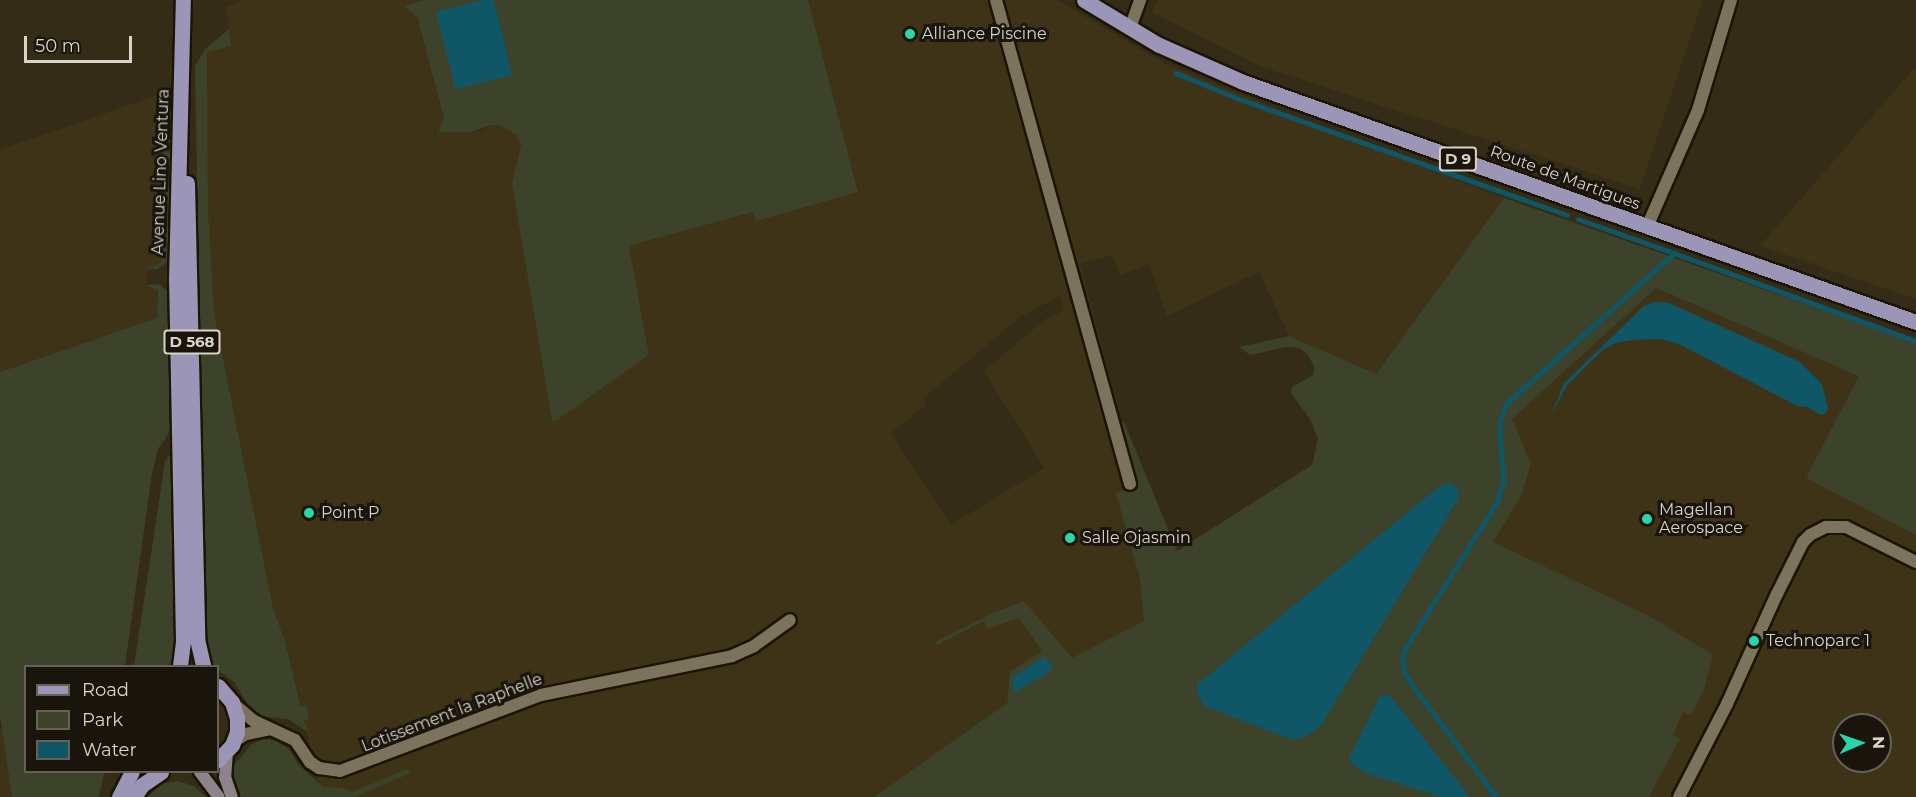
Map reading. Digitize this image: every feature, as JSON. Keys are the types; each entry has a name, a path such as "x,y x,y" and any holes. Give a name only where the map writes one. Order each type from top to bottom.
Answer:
{"main road":[{"name":"D 568","path":"182,81 183,0"},
{"name":"Route de Martigues","path":"1084,0 1159,45 1243,82 1916,322"},
{"name":"Avenue Lino Ventura","path":"180,665 183,640 176,280 178,131 182,81"},
{"name":"Avenue Lino Ventura","path":"182,81 192,341 197,639 203,665"},
{"name":"Route de Martigues","path":"1841,297 1916,329"},
{"path":"219,687 232,702 237,718 226,751 225,777 232,797"},
{"path":"119,797 131,773"},
{"path":"134,797 142,785 158,773"},
{"path":"202,773 219,797"}],"street":[{"path":"996,0 1130,484"},
{"path":"1130,28 1140,0"},
{"path":"1647,227 1698,110 1731,0"},
{"path":"1679,797 1727,704 1777,594 1803,542 1810,534 1826,527 1846,527 1916,562"},
{"name":"Lotissement la Raphelle","path":"232,702 245,716 295,740 310,762 319,768 332,771 347,770 541,695 732,656 749,649 790,620"},
{"path":"226,751 246,734 272,729"}],"shaded area":[{"path":"242,0 424,0 405,5 417,17 444,119 438,132 481,131 491,125 500,125 516,135 522,145 519,158 552,420 557,420 649,355 629,246 754,212 755,220 858,192 808,0 1057,0 1162,62 1390,155 1504,198 1376,374 1289,336 1259,272 1167,316 1149,264 1120,275 1112,255 1080,264 1139,487 1117,494 1140,580 1144,621 1071,659 1023,601 992,613 936,642 937,645 984,621 987,628 1019,618 1043,651 1010,673 1007,703 874,797 322,797 304,720 307,706 302,708 285,641 273,608 214,314 208,206 207,52 231,46 226,8","holes":["1060,296 1064,311 1047,318 984,371 1044,468 951,525 891,433 926,405 924,398 1021,316"]},
{"path":"1157,0 1703,0 1640,189 1265,68 1152,13"},
{"path":"1916,66 1916,299 1760,246"},
{"path":"155,96 163,105 161,262 148,269 147,285 158,289 157,318 0,372 0,150"},
{"path":"1655,288 1860,376 1916,403 1916,797 1507,797 1492,542 1531,463 1512,419"},
{"path":"0,729 2,729 12,797 0,797"}],"green space":[{"path":"424,0 808,0 858,192 756,221 753,212 629,246 649,355 557,420 552,420 512,184 521,145 516,135 500,125 491,125 471,132 438,132 444,118 417,17 404,6"},
{"path":"229,29 231,46 207,52 208,206 214,314 273,608 285,641 301,707 307,706 309,719 304,720 308,732 288,719 259,716 251,710 235,683 219,671 219,665 214,665 209,659 205,641 195,66 205,49"},
{"path":"155,96 167,101 173,109 169,257 164,265 157,269 148,269 161,262 163,105"},
{"path":"1504,198 1916,343 1916,535 1806,478 1859,376 1656,288 1512,419 1531,463 1522,494 1493,542 1649,616 1713,655 1704,689 1691,715 1683,712 1673,735 1680,738 1649,797 874,797 1007,703 1010,672 1042,651 1019,618 987,629 984,621 937,645 935,642 992,613 1024,601 1072,658 1144,621 1140,580 1116,493 1139,486 1121,422 1124,422 1177,551 1312,465 1318,439 1310,419 1291,393 1292,387 1313,375 1315,368 1308,355 1299,348 1286,347 1250,355 1239,347 1289,336 1376,374"},
{"path":"159,284 167,291 170,306 172,422 167,436 158,449 152,473 125,665 24,665 24,773 104,773 101,789 98,797 12,797 0,716 0,372 157,318 158,290 146,285"},
{"path":"168,456 172,456 175,646 173,658 169,665 134,665 165,462"},
{"path":"264,739 276,741 289,749 298,764 323,787 343,788 353,792 407,769 411,773 354,797 241,797 233,774 235,764 252,744"},
{"path":"178,781 194,786 206,797 148,797 161,784"}],"water":[{"path":"483,0 494,0 512,75 456,89 436,12"},
{"path":"1655,302 1669,303 1800,362 1822,384 1828,409 1826,413 1821,415 1807,407 1797,406 1679,344 1661,339 1615,343 1603,350 1567,385 1550,418 1564,383 1644,306"},
{"path":"1450,483 1459,489 1458,499 1322,724 1309,735 1293,740 1204,706 1197,693 1199,683 1440,486"},
{"path":"1044,657 1053,666 1051,671 1018,691 1014,690 1011,678"},
{"path":"1387,694 1470,797 1441,797 1365,773 1350,762 1350,756 1380,696"}],"waterway":[{"path":"1176,73 1237,98 1567,215"},
{"path":"1578,219 1674,253"},
{"path":"1496,797 1411,684 1404,672 1402,660 1405,649 1497,502 1503,479 1499,425 1506,404 1674,253 1916,341"}],"place":[{"name":"Alliance Piscine","path":"910,34"},
{"name":"Point P","path":"309,513"},
{"name":"Magellan Aerospace","path":"1647,519"},
{"name":"Salle Ojasmin","path":"1070,538"},
{"name":"Technoparc 1","path":"1754,641"}]}
